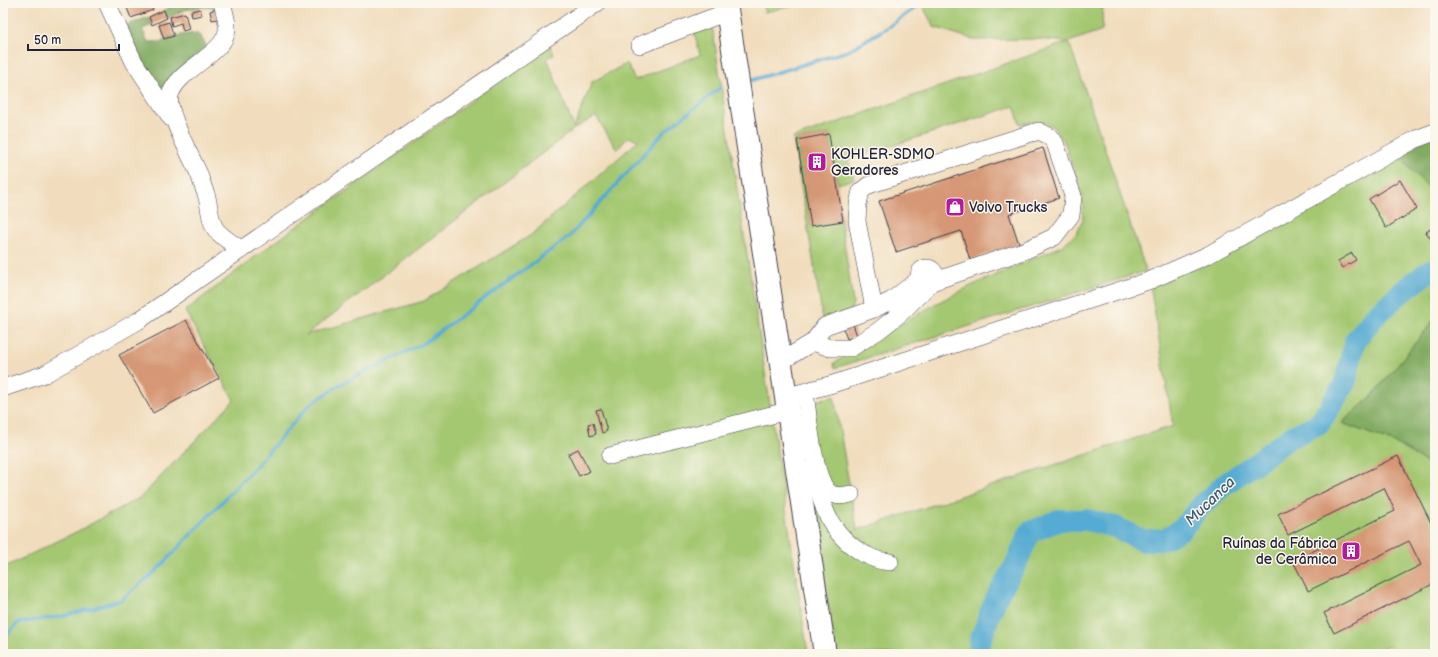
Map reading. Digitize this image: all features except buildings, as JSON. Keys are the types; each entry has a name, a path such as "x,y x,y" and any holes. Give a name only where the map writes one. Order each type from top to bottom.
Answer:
{"main road":[{"path":"726,8 780,362 793,400 825,654"}],"street":[{"path":"107,3 134,62 178,127"},
{"path":"222,3 227,22 226,37 215,50 175,84 170,96 171,110 199,175 209,202 211,218 217,231 241,250"},
{"path":"3,388 45,374 138,321 597,3"},
{"path":"640,45 726,8"},
{"path":"780,362 813,342 825,326 874,309 926,280 1026,250 1054,237 1071,215 1073,196 1055,143 1049,136 1040,131 1032,133 869,185 861,191 858,204 857,221 874,309"},
{"path":"610,456 793,400 1151,280 1208,255 1416,139 1435,132"},
{"path":"813,342 830,348 851,348 878,331 901,313 926,280"},
{"path":"793,400 821,481 830,493 842,497 850,494"},
{"path":"815,463 817,482 821,498 835,529 846,542 860,551 875,559 890,562"}],"green space":[{"path":"173,3 219,3 217,7 201,7 184,10 167,18 164,10 169,8"},
{"path":"764,3 806,3 765,12"},
{"path":"921,3 1103,3 1102,30 1069,42 1146,271 835,368 834,363 937,303 973,285 1060,247 1076,234 1083,219 1082,195 1064,141 1053,127 1045,122 1020,124 1014,106 848,160 854,179 838,184 829,134 797,140 811,226 841,221 853,302 851,311 823,320 793,138 1068,42 1036,39 975,40 934,27"},
{"path":"149,17 152,25 142,29 148,42 160,42 174,36 196,33 201,37 207,47 162,88 156,88 122,27"},
{"path":"712,25 808,654 3,654 3,568 78,531 141,497 234,400 185,311 264,250 423,136 549,43 554,55 547,58 574,128 592,82 627,63 635,80 700,55 694,31","holes":["596,116 617,150 628,137 639,140 531,235 424,301 306,335 574,129"]},
{"path":"1435,132 1435,194 1399,157"},
{"path":"1395,151 1435,193 1435,319 1372,396 1342,423 1395,443 1435,468 1435,640 1433,654 1391,654 1390,646 1365,654 836,654 797,406 834,396 857,530 1173,426 1151,291 1151,280"},
{"path":"1435,319 1435,468 1395,443 1342,423 1372,396"}],"waterway":[{"path":"749,81 848,51 891,25 922,3"},
{"path":"3,639 18,623 64,616 121,600 158,569 258,464 309,405 341,384 424,343 570,236 664,132 721,87"},
{"name":"Mucanca","path":"979,654 980,641 991,611 999,593 1015,566 1030,532 1059,520 1087,520 1115,527 1144,541 1165,539 1183,528 1199,508 1225,484 1289,438 1320,423 1345,383 1355,341 1374,317 1403,291 1429,271 1435,269"}],"place":[{"name":"KOHLER-SDMO Geradores","path":"817,162"},
{"name":"Volvo Trucks","path":"955,207"},
{"name":"Ruínas da Fábrica de Cerâmica","path":"1351,551"}]}
